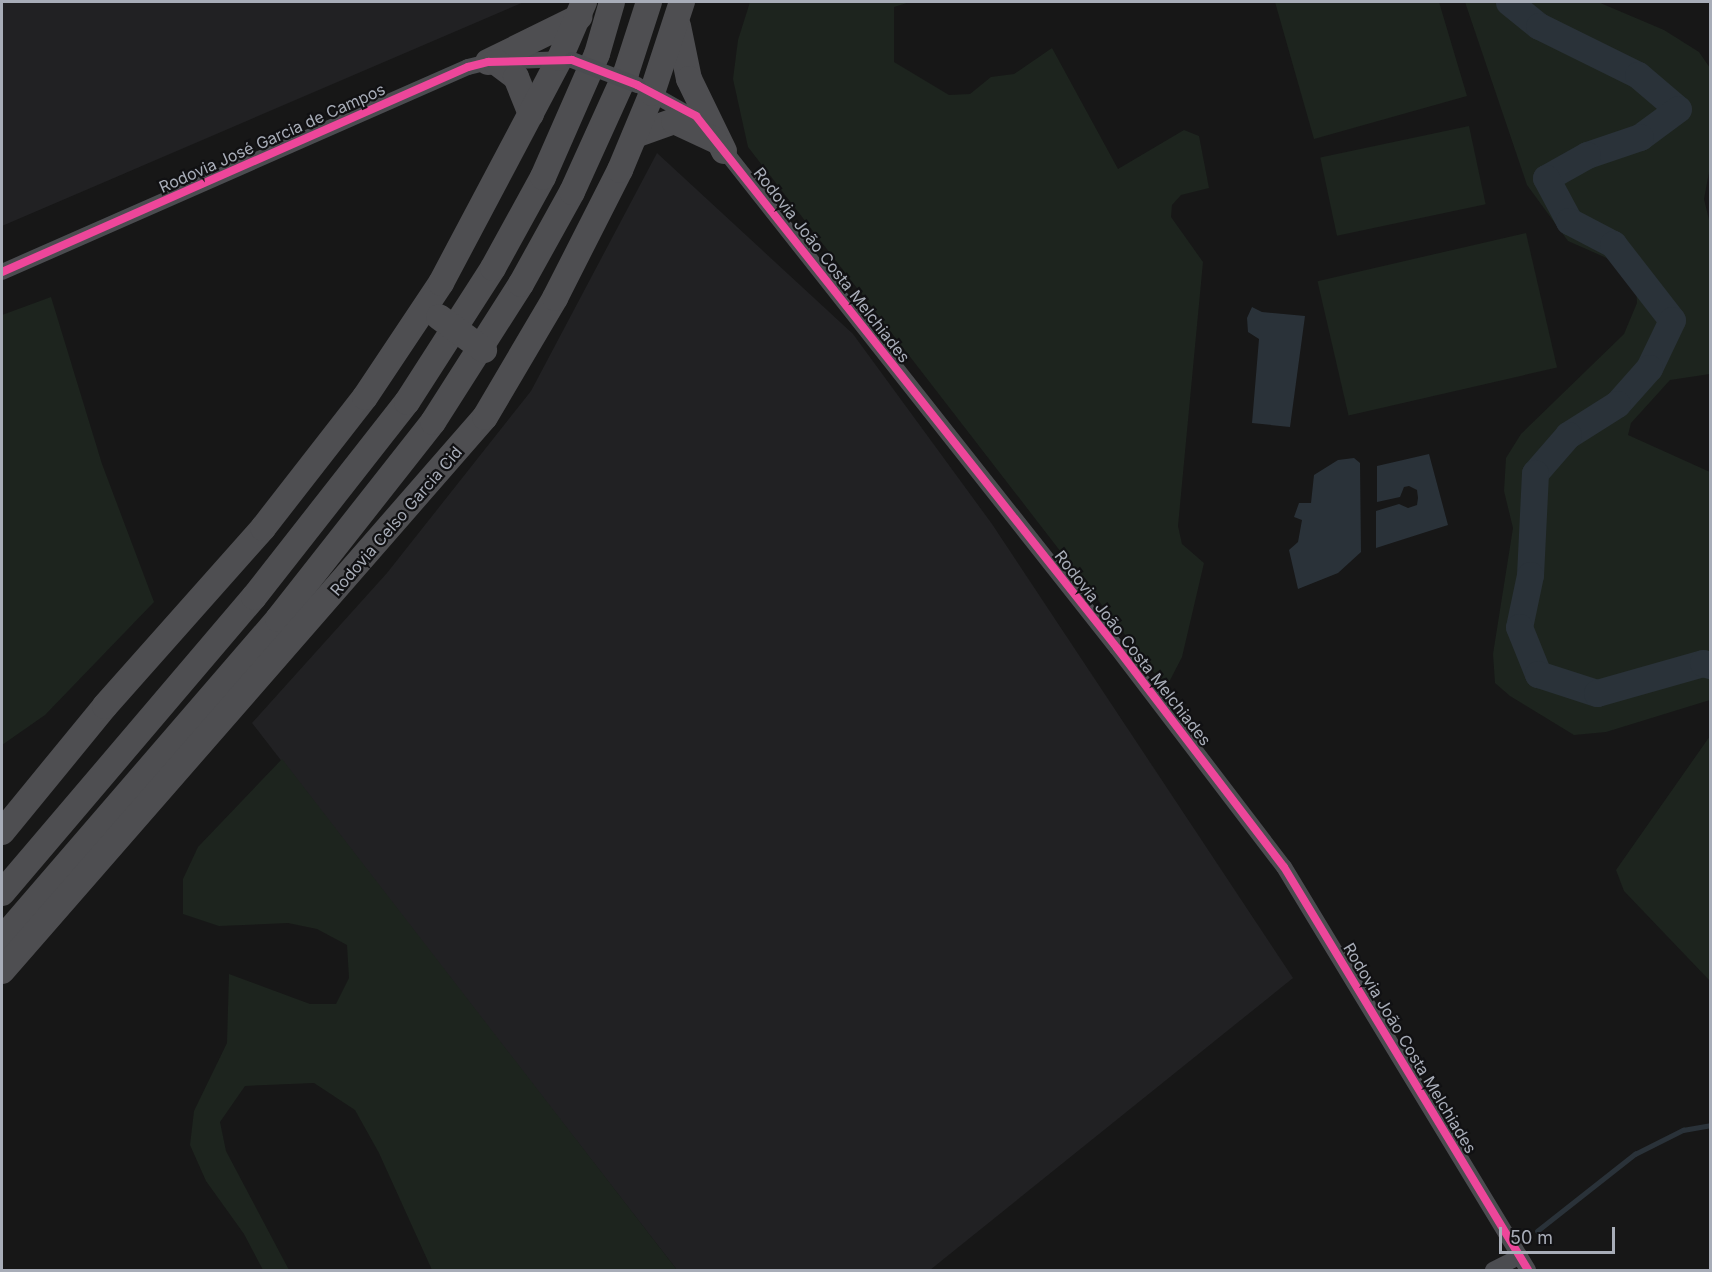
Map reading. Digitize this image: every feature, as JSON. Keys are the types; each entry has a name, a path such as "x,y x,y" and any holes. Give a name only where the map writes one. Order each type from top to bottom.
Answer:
{"highway":[{"path":"2,893 261,589 407,402 493,268 543,177 597,54 612,2"},
{"name":"Rodovia Celso Garcia Cid","path":"2,939 278,619 433,422 521,284 572,192 626,72 649,2"},
{"path":"2,832 105,706 263,528 433,312 531,114 566,59 582,9"},
{"path":"531,114 516,77 492,62 582,9"},
{"path":"679,9 689,80 720,145"},
{"name":"Rodovia Celso Garcia Cid","path":"2,971 478,425 555,298 635,135 644,89 679,9"},
{"path":"635,135 674,121 720,145"},
{"path":"433,312 513,370"}],"street":[{"name":"Rodovia João Costa Melchiades","path":"566,59 644,89 696,116 720,145 1118,648 1284,867 1524,1263"},
{"name":"Rodovia José Garcia de Campos","path":"2,273 468,67 492,62 566,59"},
{"path":"1493,1270 1524,1263"}],"shaded area":[{"path":"2,2 524,2 2,226"},
{"path":"750,2 910,2 894,7 894,62 949,95 970,94 991,77 1014,74 1052,48 1118,169 1184,130 1199,136 1209,188 1181,195 1172,205 1171,217 1203,262 1178,526 1182,544 1204,563 1182,657 1166,688 748,147 733,79 738,40"},
{"path":"1275,2 1439,2 1467,96 1314,139"},
{"path":"1465,2 1598,2 1664,30 1699,52 1710,68 1710,167 1704,199 1710,224 1710,374 1670,380 1631,423 1628,435 1710,472 1710,700 1606,732 1574,735 1510,696 1495,683 1493,654 1513,528 1504,491 1506,458 1521,434 1624,334 1637,303 1636,286 1630,272 1618,263 1568,241 1527,185"},
{"path":"1469,126 1486,204 1337,236 1320,158"},
{"path":"657,153 853,334 992,524 1293,978 930,1270 677,1270 252,723 387,573 531,391"},
{"path":"1526,233 1557,367 1349,416 1317,281"},
{"path":"51,297 102,464 154,602 45,715 2,745 2,315"},
{"path":"1252,307 1262,312 1305,316 1290,427 1252,423 1259,339 1248,332 1247,318"},
{"path":"1429,454 1448,525 1376,548 1376,511 1399,504 1408,508 1417,505 1418,498 1417,490 1409,486 1404,487 1400,497 1377,502 1377,466"},
{"path":"1354,458 1360,463 1361,552 1338,573 1298,589 1289,550 1298,542 1302,520 1294,517 1299,503 1311,503 1314,475 1338,460"},
{"path":"1710,736 1710,981 1624,891 1616,870"},
{"path":"282,759 677,1270 432,1270 379,1153 355,1110 314,1083 245,1086 220,1122 226,1151 289,1270 263,1270 244,1234 206,1181 190,1145 194,1111 227,1043 229,974 310,1004 336,1004 349,978 347,945 317,929 288,923 219,926 183,914 183,879 198,847"}],"waterway":[{"path":"1509,2 1539,26 1638,75 1678,109 1640,137 1587,155 1546,178 1569,221 1613,244 1672,320 1649,368 1617,404 1568,435 1535,473 1530,575 1519,627 1538,674 1597,693 1703,663 1710,665"},
{"path":"1537,1231 1635,1154 1683,1130 1710,1125"}],"cycle path":[{"path":"2,272 468,67 488,62 572,60 637,85 696,116 1117,648 1284,867 1528,1270"}]}
